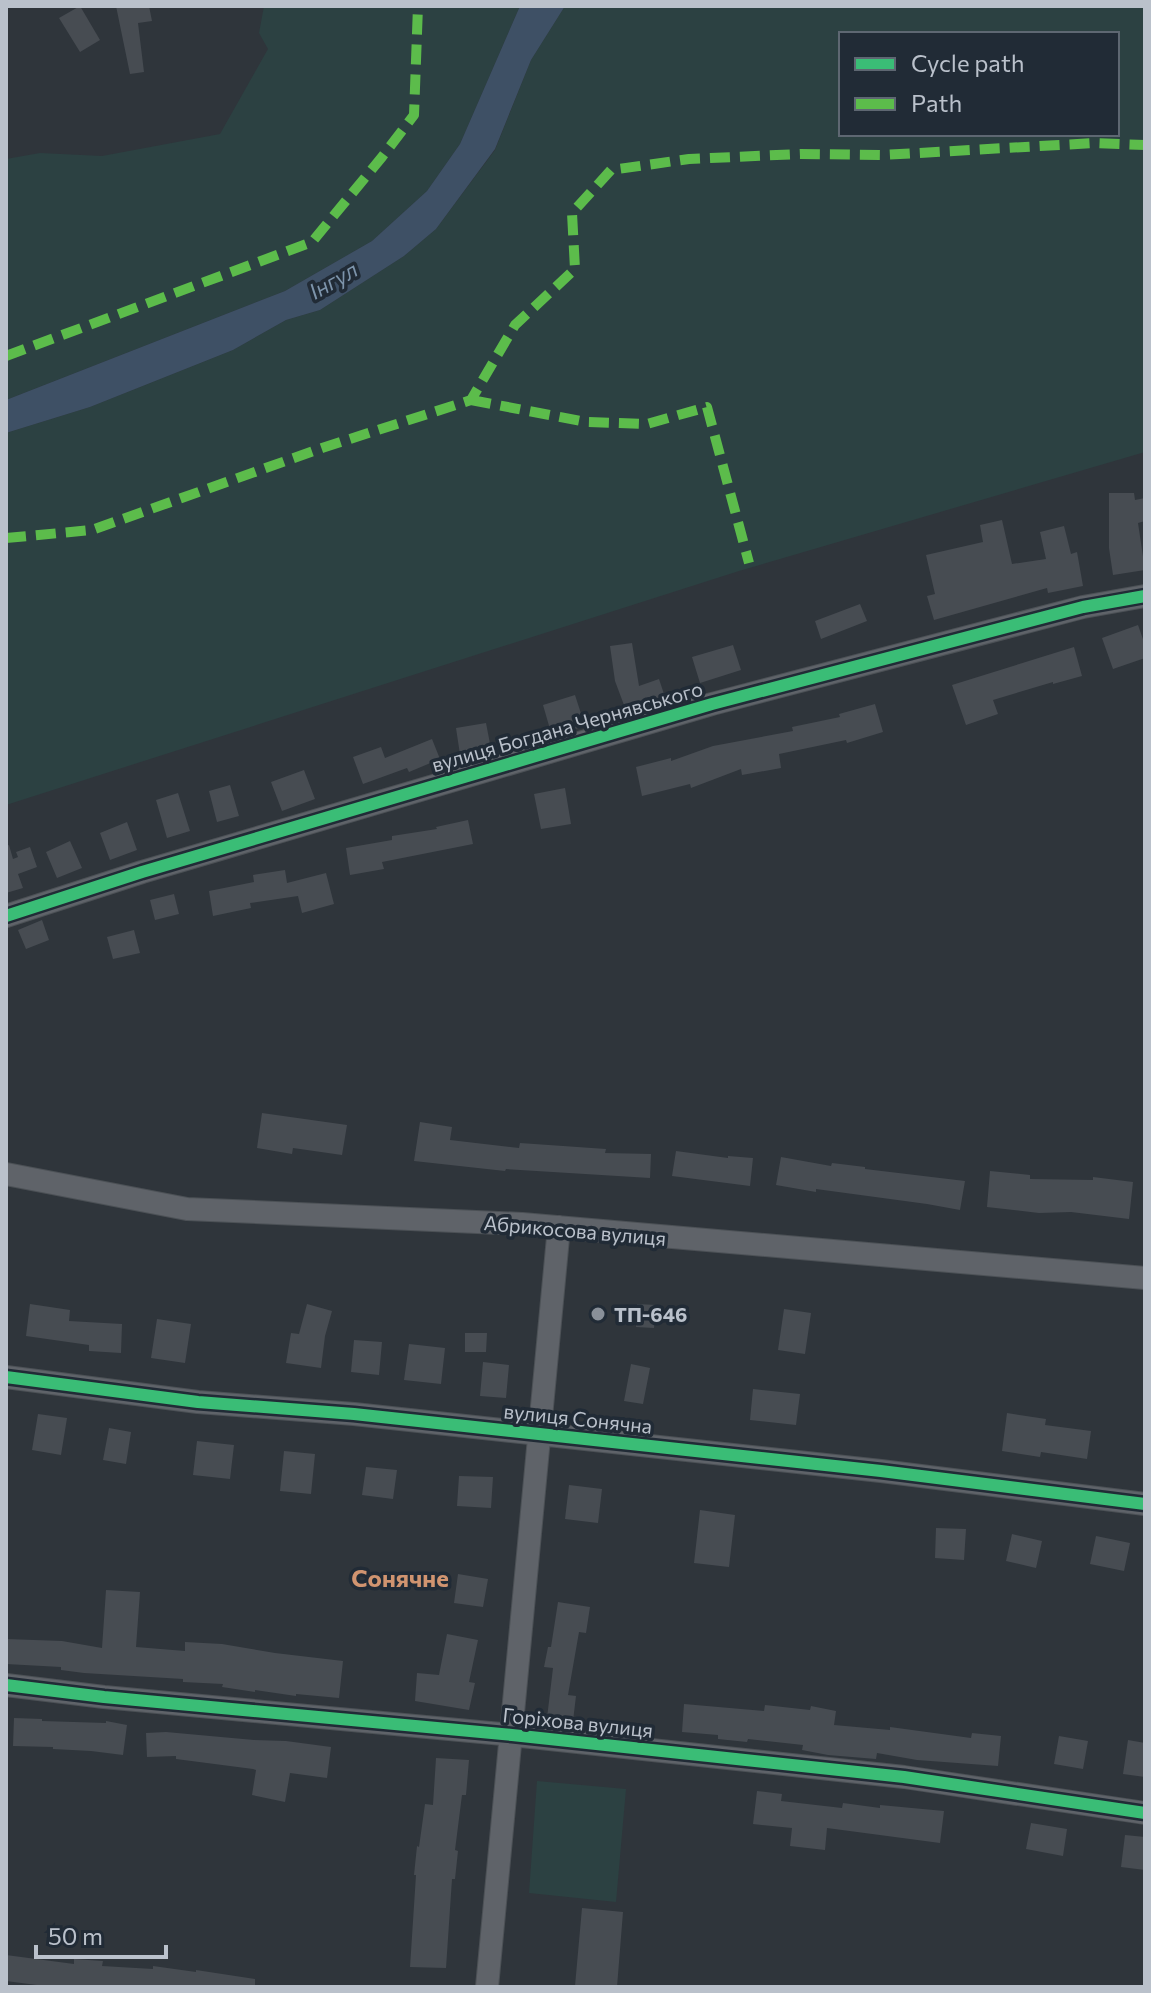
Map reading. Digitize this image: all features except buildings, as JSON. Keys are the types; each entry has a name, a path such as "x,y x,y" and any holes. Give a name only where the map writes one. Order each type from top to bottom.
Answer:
{"street":[{"name":"вулиця Богдана Чернявського","path":"6,916 142,872 712,704 1083,607 1145,596"},
{"name":"Абрикосова вулиця","path":"6,1174 187,1209 506,1223 1145,1278"},
{"path":"487,1987 559,1227"},
{"name":"вулиця Сонячна","path":"6,1377 198,1402 354,1414 540,1434 881,1471 1145,1504"},
{"name":"Горіхова вулиця","path":"6,1685 904,1777 1145,1813"}],"green space":[{"path":"264,6 520,6 460,144 427,191 372,241 285,291 6,400 6,159 40,153 102,156 220,134 268,49 259,33"},
{"path":"565,6 1145,6 1145,452 739,571 6,805 6,433 90,407 233,350 286,320 320,310 404,256 436,229 495,150 531,60"},
{"path":"537,1781 626,1789 616,1902 529,1893"}],"water":[{"name":"Інгул","path":"520,6 565,6 531,60 495,149 436,229 404,256 320,310 286,320 233,350 90,407 6,433 6,400 285,291 372,241 427,191 460,144"}],"marked path":[{"path":"6,356 312,242 414,115 418,6"},
{"path":"6,538 92,530 322,448 471,400 515,325 575,269 572,213 611,170 689,159 800,154 883,155 1094,143 1145,145"},
{"path":"471,400 586,422 647,424 707,407 749,563"}],"cycle path":[{"path":"6,916 142,872 712,704 1083,607 1145,596"},
{"path":"6,1377 198,1402 354,1414 881,1471 1145,1504"},
{"path":"6,1685 904,1777 1145,1813"}],"place":[{"name":"ТП-646","path":"598,1314"}],"district":[{"name":"Сонячне","path":"400,1577"}]}
